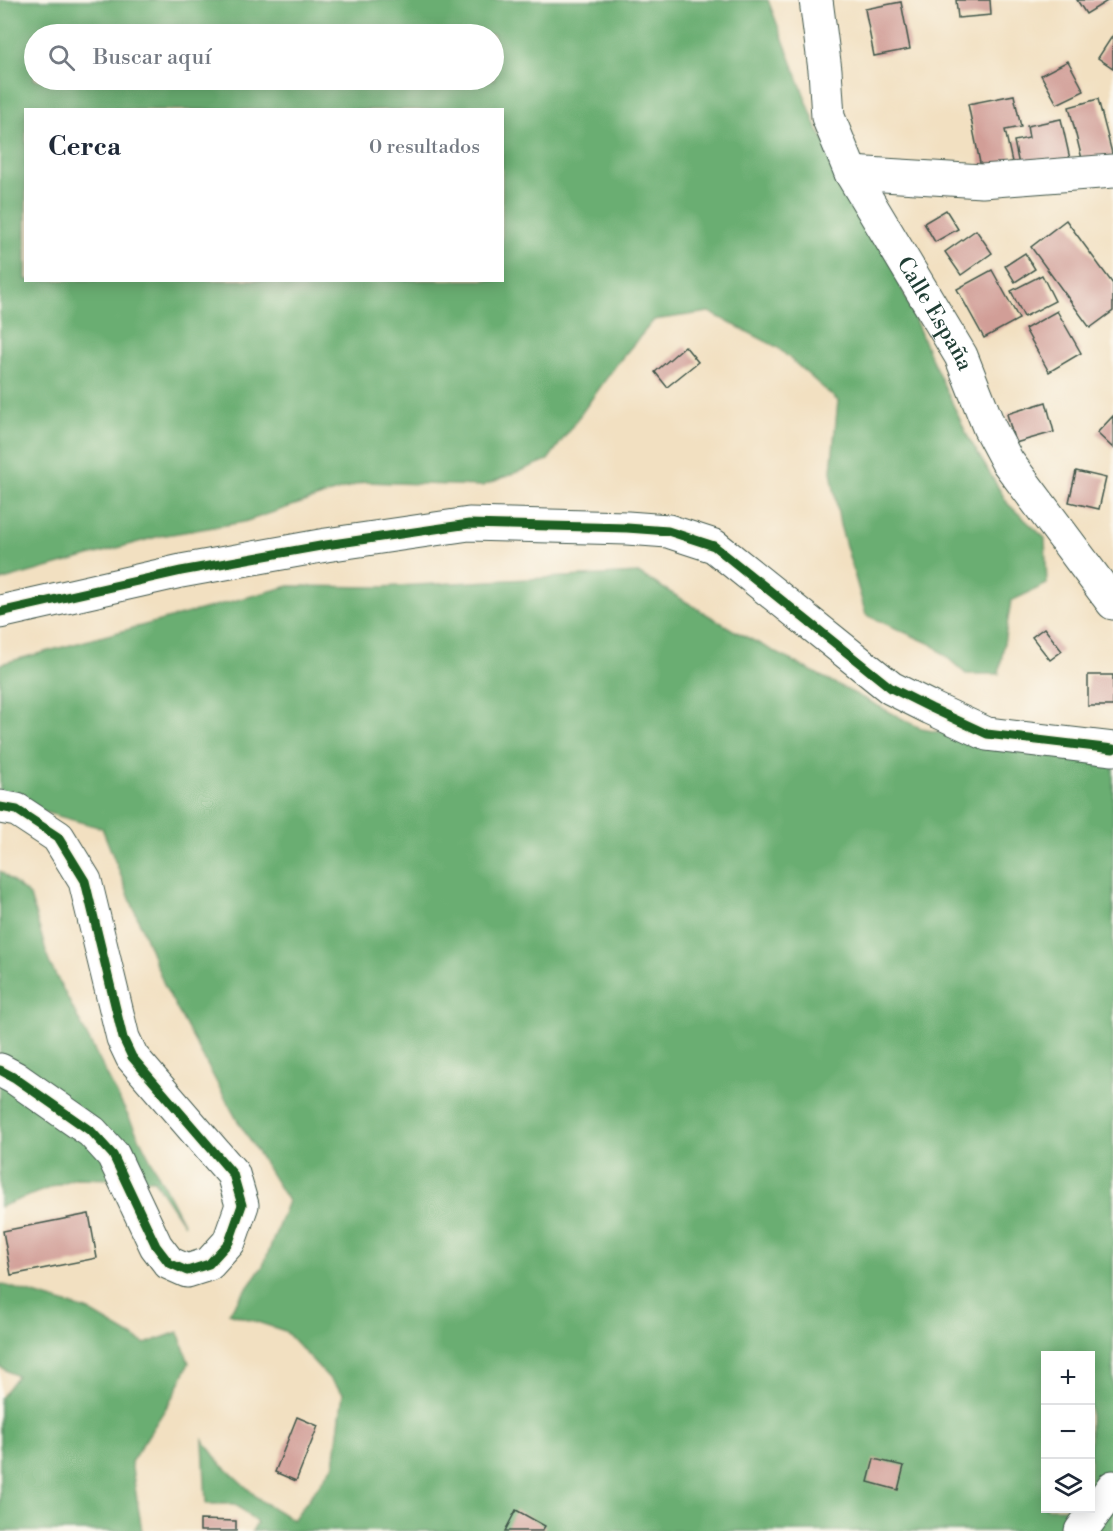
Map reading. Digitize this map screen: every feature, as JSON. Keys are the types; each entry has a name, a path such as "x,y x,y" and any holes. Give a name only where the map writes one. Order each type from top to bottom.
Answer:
{"street":[{"name":"Calle España","path":"816,0 825,70 828,117 851,173 962,356 989,426 1007,461 1113,603"},
{"path":"851,173 982,181 1113,171"},
{"path":"0,612 181,571 326,545 469,524 668,531 714,546 891,688 931,708 987,734 1113,749"},
{"path":"0,807 17,810 58,837 85,881 123,1038 132,1058 233,1174 242,1205 229,1242 209,1264 187,1270 170,1263 156,1246 113,1155 92,1132 0,1070"},
{"path":"1081,1531 1113,1487"}],"green space":[{"path":"0,0 768,0 818,131 865,199 928,351 968,437 1008,504 1045,538 1047,584 1011,601 999,674 966,674 933,645 866,615 840,525 831,471 838,401 777,347 709,312 654,320 616,365 548,460 482,486 364,482 244,522 160,536 0,581"},
{"path":"638,573 733,630 922,729 1113,765 1113,1531 252,1531 257,1523 235,1504 206,1504 203,1440 219,1462 261,1501 293,1520 334,1465 343,1393 285,1331 229,1313 263,1266 288,1201 236,1118 165,987 102,828 0,800 0,664 289,586 380,587"},
{"path":"0,871 30,896 49,962 184,1225 154,1180 75,1178 0,1207"},
{"path":"0,1284 87,1310 145,1344 178,1332 189,1363 173,1397 131,1462 142,1531 0,1531 0,1398 17,1376 0,1367"}],"building":[{"path":"956,0 990,0 991,15 958,18"},
{"path":"1077,0 1109,0 1086,14"},
{"path":"901,2 910,49 874,56 865,9"},
{"path":"1113,35 1113,68 1098,58"},
{"path":"1068,61 1084,91 1057,104 1041,75"},
{"path":"1014,95 1021,127 1005,130 1012,162 981,168 968,104"},
{"path":"1098,99 1113,157 1084,167 1069,107"},
{"path":"1061,119 1070,159 1020,170 1014,141 1029,138 1027,126"},
{"path":"946,210 958,229 935,242 924,223"},
{"path":"1066,220 1113,284 1113,311 1090,328 1031,247"},
{"path":"976,230 992,253 961,275 945,252"},
{"path":"1025,253 1035,269 1015,282 1005,266"},
{"path":"992,270 1019,319 984,338 957,289"},
{"path":"1042,275 1055,301 1024,317 1011,291"},
{"path":"1057,311 1081,353 1049,372 1025,329"},
{"path":"685,346 698,362 667,387 655,372"},
{"path":"1046,402 1054,432 1015,443 1007,414"},
{"path":"1113,416 1113,448 1097,433"},
{"path":"1076,471 1106,478 1099,509 1069,502"},
{"path":"1044,628 1062,651 1050,660 1032,637"},
{"path":"1088,675 1113,675 1113,706 1088,706"},
{"path":"89,1214 97,1258 11,1275 3,1231"},
{"path":"297,1417 318,1426 296,1481 275,1472"},
{"path":"874,1459 904,1466 898,1490 868,1482"},
{"path":"516,1510 545,1526 542,1531 505,1531"},
{"path":"200,1520 236,1521 236,1531 200,1531"}],"cycle path":[{"path":"0,612 181,571 326,545 469,524 668,531 714,546 891,688 931,708 987,734 1113,749"},
{"path":"0,807 17,810 58,837 85,881 123,1038 132,1057 233,1174 242,1205 229,1242 209,1264 187,1271 169,1263 156,1246 113,1155 92,1132 0,1070"}]}
